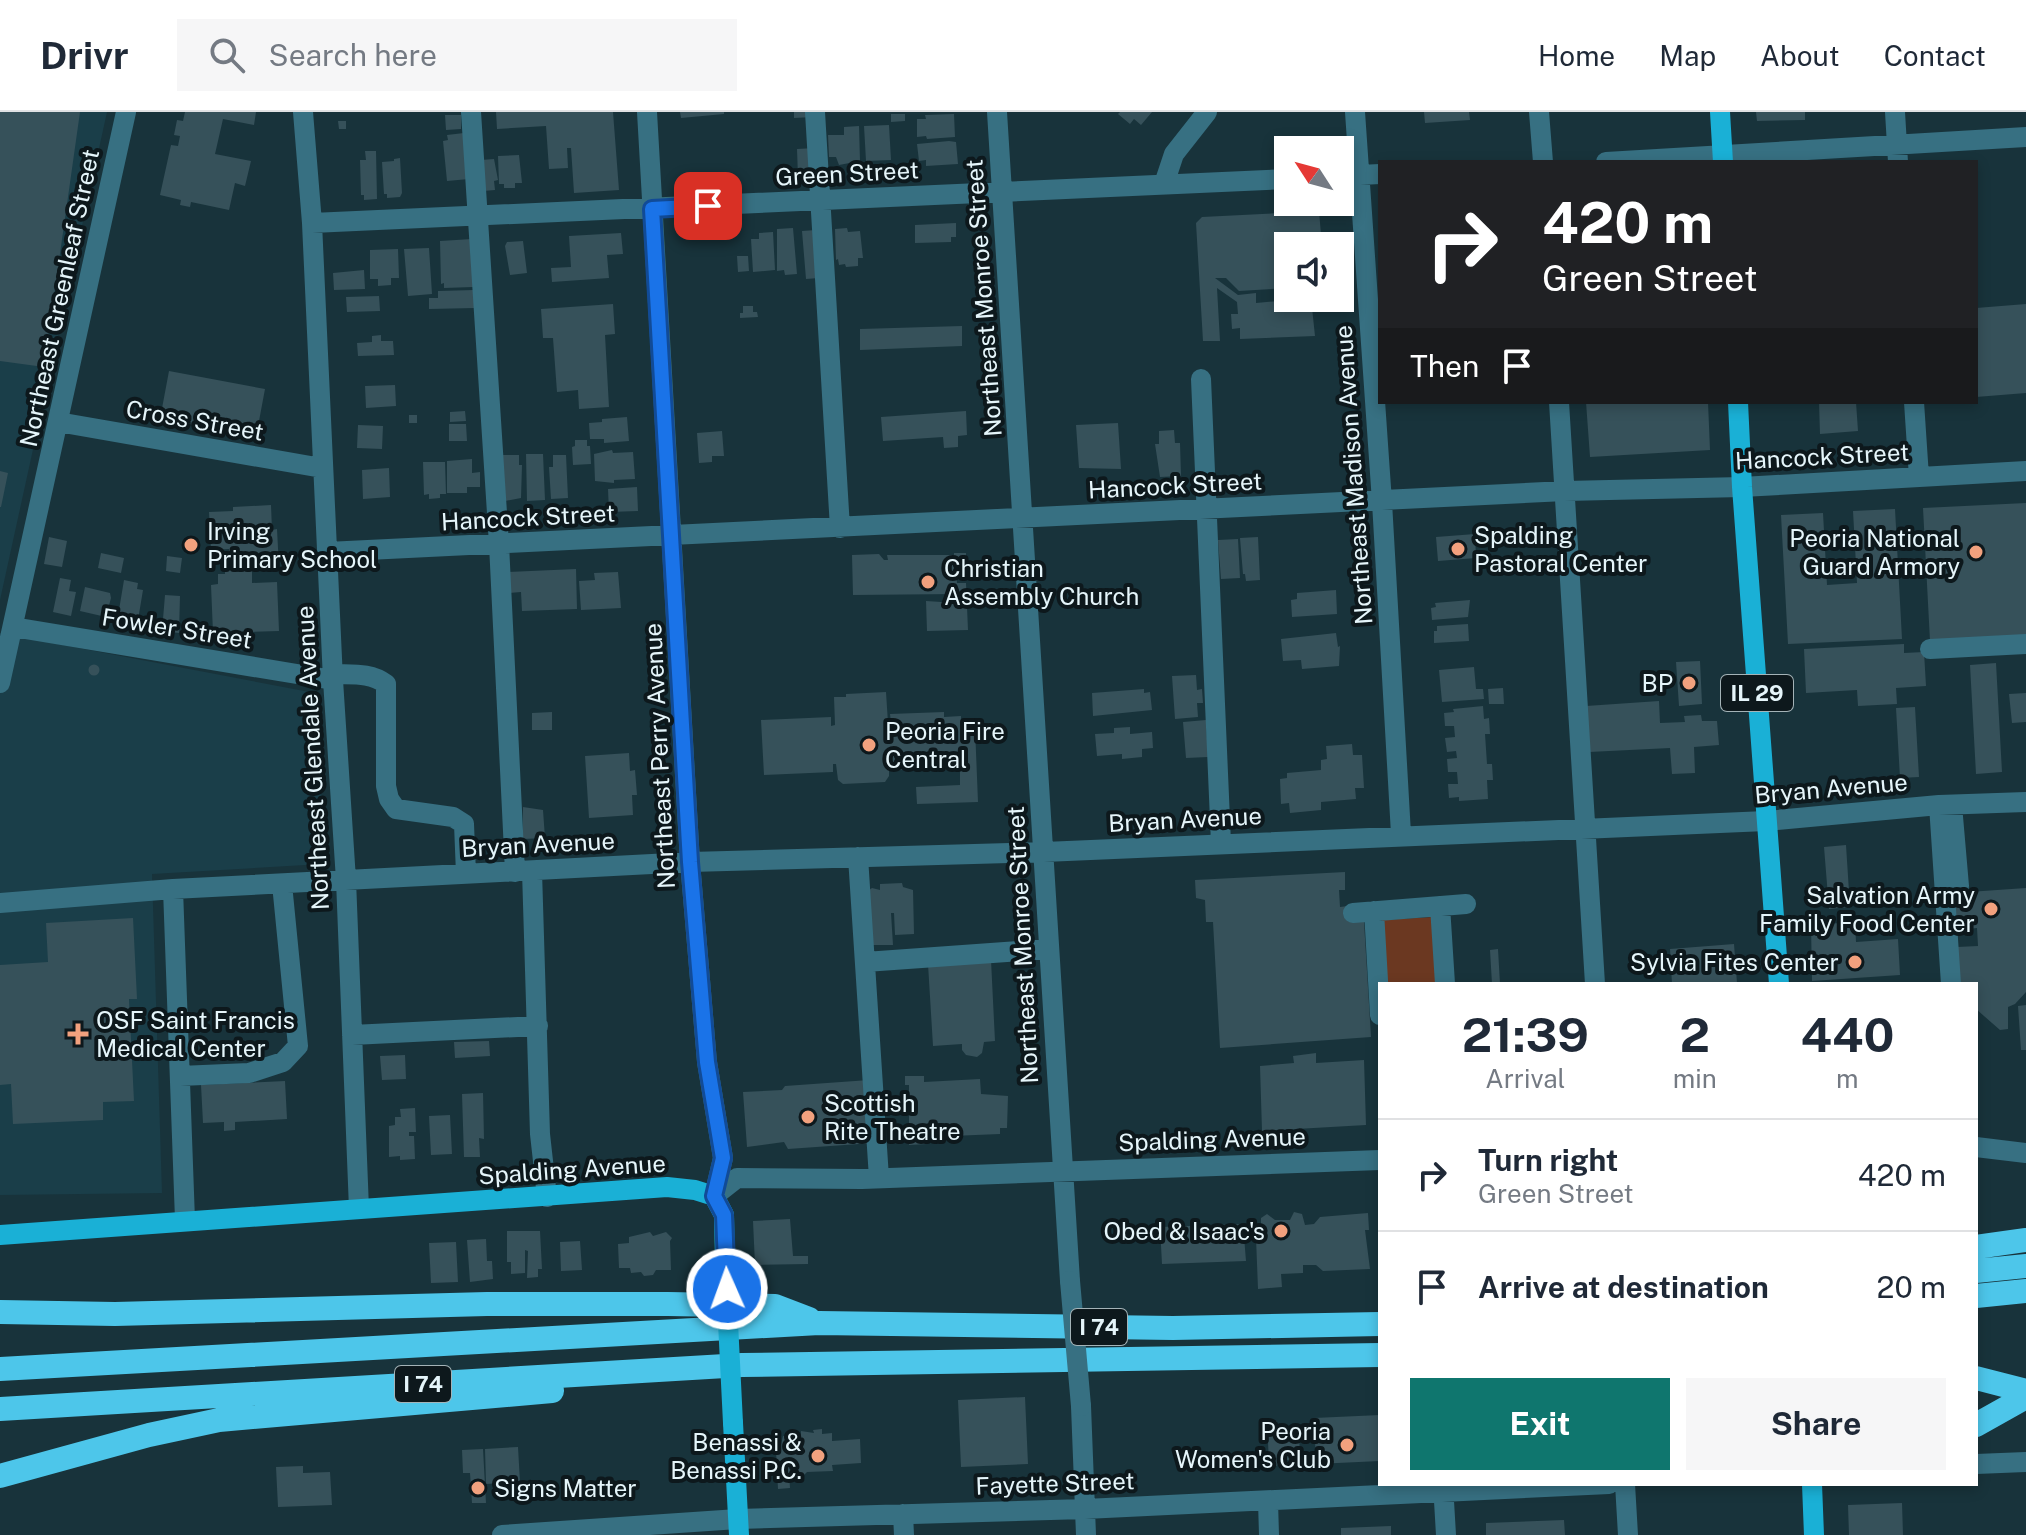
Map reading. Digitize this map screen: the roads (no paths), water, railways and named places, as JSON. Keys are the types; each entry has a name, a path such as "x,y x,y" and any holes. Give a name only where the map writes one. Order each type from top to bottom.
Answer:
{"highway":[{"path":"1978,1247 2026,1240"},
{"path":"1978,1271 2026,1266"},
{"path":"1978,1296 2026,1291"},
{"path":"0,1312 115,1314 487,1304 654,1304 775,1306 819,1323"},
{"name":"I 74","path":"0,1369 819,1323 1173,1328 1378,1324"},
{"name":"I 74","path":"0,1409 742,1365 1378,1355"},
{"path":"0,1476 149,1435 245,1416 846,1364"},
{"path":"1978,1379 2020,1398"},
{"path":"1978,1424 2020,1398"},
{"path":"0,1415 180,1399"}],"main road":[{"path":"1720,112 1723,159"},
{"name":"IL 29","path":"1738,404 1779,982"},
{"name":"Spalding Avenue","path":"0,1235 667,1187 714,1196"},
{"name":"Northeast Perry Avenue","path":"714,1196 724,1215 738,1527"},
{"path":"1812,1486 1814,1535"}],"street":[{"name":"Northeast Greenleaf Street","path":"0,683 126,112"},
{"name":"Northeast Glendale Avenue","path":"303,112 312,223 322,468 346,880 359,1209"},
{"path":"471,112 499,544 538,1026 540,1134 547,1197"},
{"name":"Northeast Perry Avenue","path":"647,112 690,862 707,1062 723,1158 714,1196"},
{"path":"815,112 840,528"},
{"name":"Northeast Monroe Street","path":"997,112 1062,1171 1081,1406 1086,1535"},
{"path":"1164,184 1174,154 1207,112"},
{"name":"Northeast Madison Avenue","path":"1355,112 1401,834"},
{"path":"1539,112 1543,160"},
{"path":"1895,112 1898,154"},
{"path":"1684,160 1898,154 2026,137"},
{"name":"Green Street","path":"312,223 1274,180"},
{"path":"1201,379 1221,843"},
{"path":"1559,404 1595,982"},
{"path":"1914,404 1919,477"},
{"name":"Cross Street","path":"58,422 322,468"},
{"name":"Hancock Street","path":"327,552 1565,491 1742,487 2026,471"},
{"name":"Fowler Street","path":"13,627 333,677 368,675 378,678 386,684 386,786 389,799 396,809 453,817 464,824 466,874"},
{"path":"1930,649 2026,644"},
{"name":"Bryan Avenue","path":"0,903 173,889 690,862 1044,852 1401,834 1766,821 1946,805 2026,802"},
{"path":"1946,805 1959,886"},
{"path":"1946,805 1951,982"},
{"path":"858,857 879,1178"},
{"path":"180,1076 249,1073 283,1062 298,1046 282,884"},
{"path":"173,889 185,1220"},
{"path":"1378,1002 1364,912 1466,904"},
{"path":"1440,906 1445,982"},
{"path":"865,962 1048,949"},
{"path":"352,1035 538,1026"},
{"path":"1978,1147 2026,1153"},
{"name":"Spalding Avenue","path":"714,1196 737,1178 879,1178 1378,1160"},
{"path":"1978,1464 2026,1462"},
{"name":"Fayette Street","path":"502,1535 903,1525 1085,1509 1526,1486"},
{"path":"1625,1486 1628,1535"},
{"path":"1443,1488 1446,1535"},
{"path":"1268,1501 1269,1535"}],"place":[{"name":"Irving Primary School","path":"191,545"},
{"name":"Spalding Pastoral Center","path":"1458,549"},
{"name":"Peoria National Guard Armory","path":"1976,552"},
{"name":"Christian Assembly Church","path":"928,582"},
{"name":"BP","path":"1689,683"},
{"name":"Peoria Fire Central","path":"869,745"},
{"name":"Salvation Army Family Food Center","path":"1991,909"},
{"name":"Sylvia Fites Center","path":"1855,962"},
{"name":"OSF Saint Francis Medical Center","path":"78,1034"},
{"name":"Scottish Rite Theatre","path":"808,1117"},
{"name":"Obed & Isaac's","path":"1281,1231"},
{"name":"Peoria Women's Club","path":"1347,1445"},
{"name":"Benassi & Benassi P.C.","path":"818,1456"},
{"name":"Signs Matter","path":"478,1488"}]}
